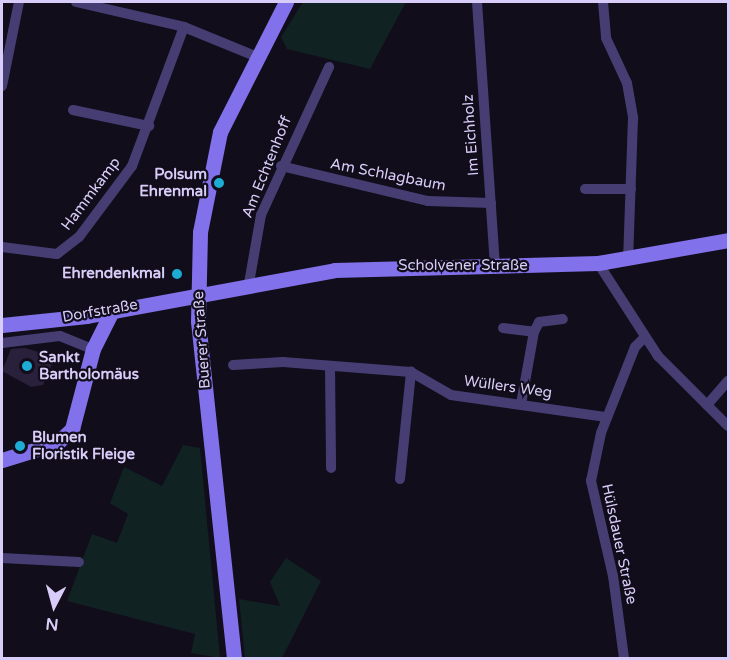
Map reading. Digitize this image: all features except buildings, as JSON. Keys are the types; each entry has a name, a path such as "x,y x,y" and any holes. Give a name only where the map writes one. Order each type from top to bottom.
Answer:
{"main road":[{"name":"Buerer Straße","path":"234,658 198,292 213,154 255,56 286,2"},
{"name":"Scholvener Straße","path":"198,292 373,266 598,263 729,240"},
{"name":"Dorfstraße","path":"2,325 112,311 198,292"},
{"path":"2,460 57,443 68,433 93,349 112,311"}],"street":[{"path":"2,86 19,2"},
{"path":"76,2 184,27 255,56"},
{"name":"Im Eichholz","path":"477,2 495,266"},
{"path":"603,2 606,38 632,105 628,258"},
{"name":"Hammkamp","path":"2,247 45,255 69,247 121,184 149,126 184,27"},
{"name":"Am Echtenhoff","path":"249,283 261,215 281,166 329,67"},
{"path":"73,110 149,126"},
{"name":"Am Schlagbaum","path":"281,166 428,201 490,203"},
{"path":"585,189 631,189"},
{"path":"598,263 644,338 729,426"},
{"path":"521,404 534,332 539,322 563,319"},
{"path":"502,328 534,332"},
{"path":"2,343 60,336 93,349"},
{"name":"Hülsdauer Straße","path":"624,658 613,576 591,481 606,417 635,347 644,338"},
{"name":"Wüllers Weg","path":"233,365 330,366 411,372 451,395 606,417"},
{"path":"330,366 331,468"},
{"path":"400,479 411,372"},
{"path":"707,405 729,381"},
{"path":"2,558 79,562"}],"shaded area":[{"path":"303,2 406,2 370,69 287,49 281,37"},
{"path":"183,445 200,448 220,658 191,653 195,634 67,601 92,534 117,543 128,514 110,503 124,467 162,486"},
{"path":"286,558 321,581 282,658 245,658 239,599 280,606 270,582"}],"place":[{"name":"Polsum Ehrenmal","path":"219,183"},
{"name":"Ehrendenkmal","path":"177,274"},
{"name":"Sankt Bartholomäus","path":"27,366"},
{"name":"Blumen Floristik Fleige","path":"20,446"}]}
